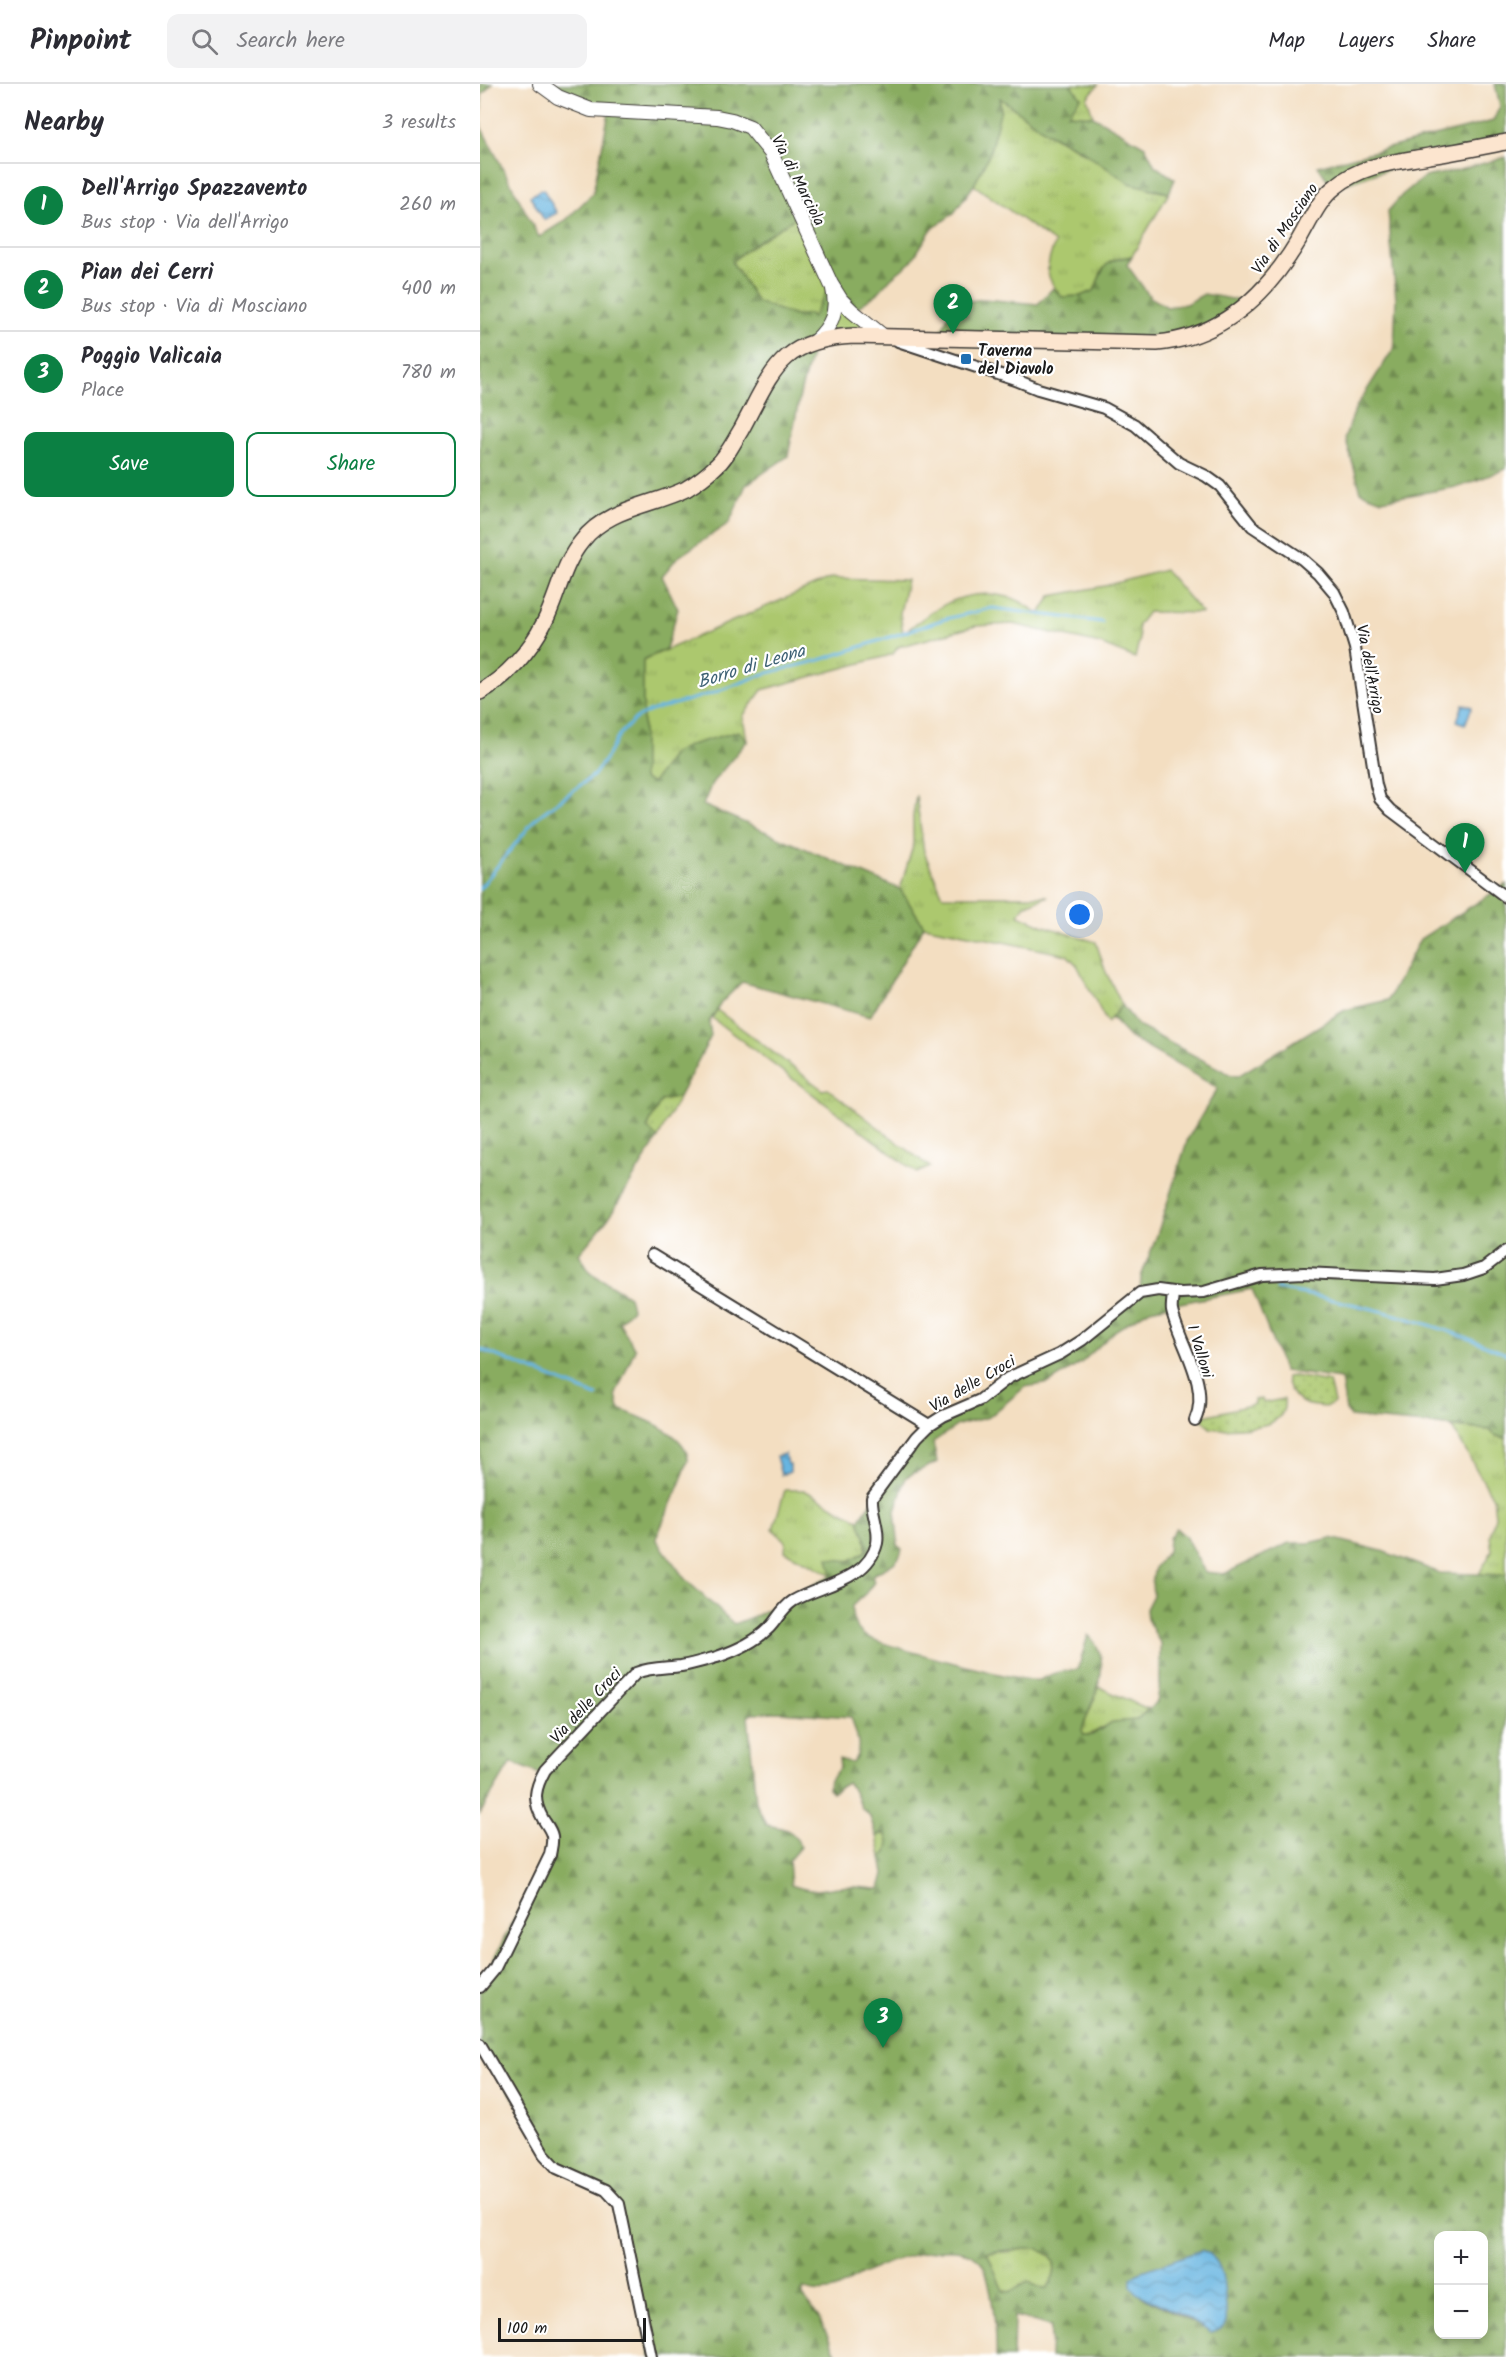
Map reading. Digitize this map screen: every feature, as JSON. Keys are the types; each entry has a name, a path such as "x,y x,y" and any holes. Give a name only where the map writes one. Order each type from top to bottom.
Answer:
{"main road":[{"name":"Via di Mosciano","path":"815,341 832,337 883,336 1157,343 1178,341 1211,329 1241,311 1286,263 1327,195 1351,176 1362,170 1400,161 1506,142"},
{"path":"480,692 514,667 529,647 544,623 565,569 582,541 596,527 626,509 686,489 717,466 731,448 771,372 801,346 815,341"}],"street":[{"name":"Via di Marciola","path":"540,84 558,97 591,110 717,117 750,127 771,153 831,284 841,300 883,336"},
{"name":"Via di Marciola","path":"815,341 825,332 835,310 831,284"},
{"name":"Via dell'Arrigo","path":"883,336 1038,389 1104,408 1135,425 1179,463 1206,476 1220,486 1252,526 1302,559 1334,592 1344,612 1355,648 1380,799 1390,810 1506,897"},
{"name":"Via delle Croci","path":"480,1987 494,1970 550,1855 553,1840 534,1797 545,1770 636,1672 648,1668 683,1666 717,1657 745,1645 770,1627 792,1602 847,1579 858,1571 877,1544 877,1532 871,1508 872,1498 917,1437 929,1425 943,1416 980,1400 1008,1378 1060,1354 1082,1340 1140,1293 1158,1290 1204,1292 1262,1275 1304,1273 1435,1279 1463,1275 1484,1268 1506,1251"},
{"path":"652,1255 929,1425"},
{"name":"I Valloni","path":"1173,1292 1171,1309 1192,1361 1200,1410 1195,1420"},
{"path":"480,2044 544,2154 557,2168 606,2190 619,2204 651,2357"}],"green space":[{"path":"480,84 492,84 482,95 481,127 539,237 566,220 593,193 609,112 540,84 1070,84 1081,97 1068,114 1093,116 1145,146 1155,166 1175,179 1169,193 1129,183 1076,147 1048,133 1000,98 1001,109 989,155 974,185 954,213 931,230 911,262 891,278 877,294 852,311 835,300 815,341 801,390 788,456 746,485 729,523 677,558 662,576 678,609 666,649 643,660 643,779 652,783 674,753 690,745 739,731 747,741 712,783 703,805 900,889 924,926 870,1017 742,982 721,1003 709,1022 711,1036 679,1097 661,1101 647,1128 658,1138 608,1219 579,1254 591,1273 629,1296 632,1309 619,1322 635,1349 616,1394 619,1409 661,1427 680,1442 686,1450 687,1466 656,1539 685,1579 734,1624 757,1615 832,1575 828,1558 849,1561 867,1551 859,1520 918,1438 998,1385 1060,1355 1140,1294 1141,1277 1188,1138 1218,1088 1130,1038 1111,1018 1122,1005 1138,1026 1231,1075 1238,1076 1345,1010 1388,1000 1420,939 1506,884 1506,1438 1496,1436 1489,1430 1350,1417 1346,1411 1341,1379 1284,1371 1252,1289 1150,1309 1116,1330 1081,1363 1049,1383 1025,1387 989,1417 958,1425 933,1442 937,1462 906,1477 895,1511 897,1545 902,1549 901,1554 891,1565 872,1575 874,1582 852,1606 852,1610 858,1629 874,1640 950,1662 1028,1679 1039,1680 1055,1673 1078,1669 1088,1635 1097,1646 1101,1657 1099,1682 1082,1730 1084,1735 1092,1735 1112,1722 1136,1720 1157,1702 1160,1683 1160,1643 1147,1619 1146,1609 1153,1595 1152,1582 1155,1567 1168,1551 1169,1538 1176,1528 1185,1536 1205,1572 1224,1574 1289,1543 1309,1543 1331,1538 1382,1551 1440,1573 1506,1575 1506,2357 1050,2357 1051,2326 1014,2316 1013,2357 996,2357 993,2308 985,2269 981,2262 971,2254 957,2250 941,2250 908,2256 867,2272 831,2291 803,2289 803,2296 819,2318 838,2357 651,2357 614,2196 557,2168 480,2044 480,1987 553,1840 538,1810 542,1775 511,1762 480,1814","holes":["799,215 831,284 812,318 810,314 795,316 757,302 732,262","779,1712 851,1717 858,1741 858,1752 852,1763 839,1759 840,1767 830,1780 828,1788 832,1792 847,1783 852,1788 862,1809 869,1815 877,1836 885,1833 889,1844 887,1853 881,1857 884,1874 880,1889 843,1887 810,1890 791,1885 789,1860 800,1847 792,1833 766,1825 756,1802 748,1716 752,1713","1039,2249 1051,2256 1055,2269 1054,2277 1047,2288 1041,2288 1028,2282 1010,2292 1003,2291 987,2252","1201,2250 1223,2300 1225,2320 1222,2328 1194,2323 1141,2296 1153,2268"]},
{"path":"1070,84 1098,85 1087,98 1093,116 1067,114 1081,97"},
{"path":"1495,84 1506,84 1506,142 1428,156 1333,188 1318,166 1493,121 1500,106"},
{"path":"1000,98 1048,133 1151,190 1169,193 1132,256 1110,262 1103,270 1094,291 1080,296 1062,297 1052,284 1048,272 1049,259 1055,243 974,185 989,155"},
{"path":"1506,157 1506,469 1462,486 1382,500 1361,492 1345,437 1356,407 1394,348 1396,299 1388,211 1402,195 1424,177"},
{"path":"800,215 831,284 883,336 832,337 821,301 812,319 810,314 795,316 757,302 732,262 756,243"},
{"path":"1132,256 1127,265 1150,297 1167,307 1186,304 1204,294 1250,302 1178,341 939,337 953,304 983,299 1038,304 1053,288 1062,297 1080,296 1094,291 1103,270 1110,262"},
{"path":"1165,570 1202,613 1148,612 1138,625 1139,641 1135,658 1100,644 1013,624 976,626 898,647 893,654 887,656 762,690 743,716 747,741 738,731 674,753 652,784 642,779 643,660 832,578 907,580 900,613 903,634 940,607 966,596 981,594 1012,598 1040,614 1051,596 1105,586"},
{"path":"916,795 924,852 943,896 1048,896 1024,906 1019,915 1044,926 1096,942 1105,970 1122,1005 1107,1023 1077,965 1067,955 924,926 900,889 913,846"},
{"path":"717,1010 823,1090 828,1089 930,1167 917,1173 712,1018"},
{"path":"679,1097 658,1138 647,1128 661,1101"},
{"path":"1294,1376 1329,1382 1334,1403 1320,1407 1303,1403 1289,1388 1286,1377"},
{"path":"1262,1399 1263,1403 1284,1399 1283,1410 1279,1417 1261,1426 1210,1428 1200,1417 1255,1404 1254,1400"},
{"path":"1452,1427 1489,1430 1496,1436 1506,1438 1506,1575 1479,1574 1492,1551 1490,1536 1495,1516 1493,1498"},
{"path":"785,1490 804,1490 859,1520 867,1551 849,1561 832,1575 785,1551 786,1542 773,1529"},
{"path":"1099,1687 1148,1709 1136,1720 1110,1725 1084,1735 1082,1731"},
{"path":"885,1832 889,1844 887,1853 881,1857 877,1836"},
{"path":"1039,2249 1051,2256 1055,2269 1052,2280 1047,2288 1020,2285 1010,2292 1003,2291 986,2252 1010,2252"}],"water":[{"path":"543,189 557,213 544,220 530,196"},
{"path":"1463,704 1472,707 1465,725 1457,721"},
{"path":"785,1454 787,1464 790,1464 790,1472 781,1475 776,1456"},
{"path":"1201,2250 1215,2259 1222,2274 1225,2291 1226,2322 1222,2328 1211,2333 1186,2317 1136,2293 1131,2286 1131,2278 1137,2273"}],"waterway":[{"name":"Borro di Leona","path":"480,888 536,818 594,775 619,735 636,718 651,711 945,619 992,608 1102,622"},
{"path":"1277,1289 1394,1314 1451,1332 1506,1354"},
{"path":"480,1349 597,1396"}],"place":[{"name":"Pian dei Cerri","path":"953,334"},
{"name":"Taverna del Diavolo","path":"966,359"},
{"name":"Dell'Arrigo Spazzavento","path":"1465,873"},
{"name":"Poggio Valicaia","path":"883,2048"}]}
